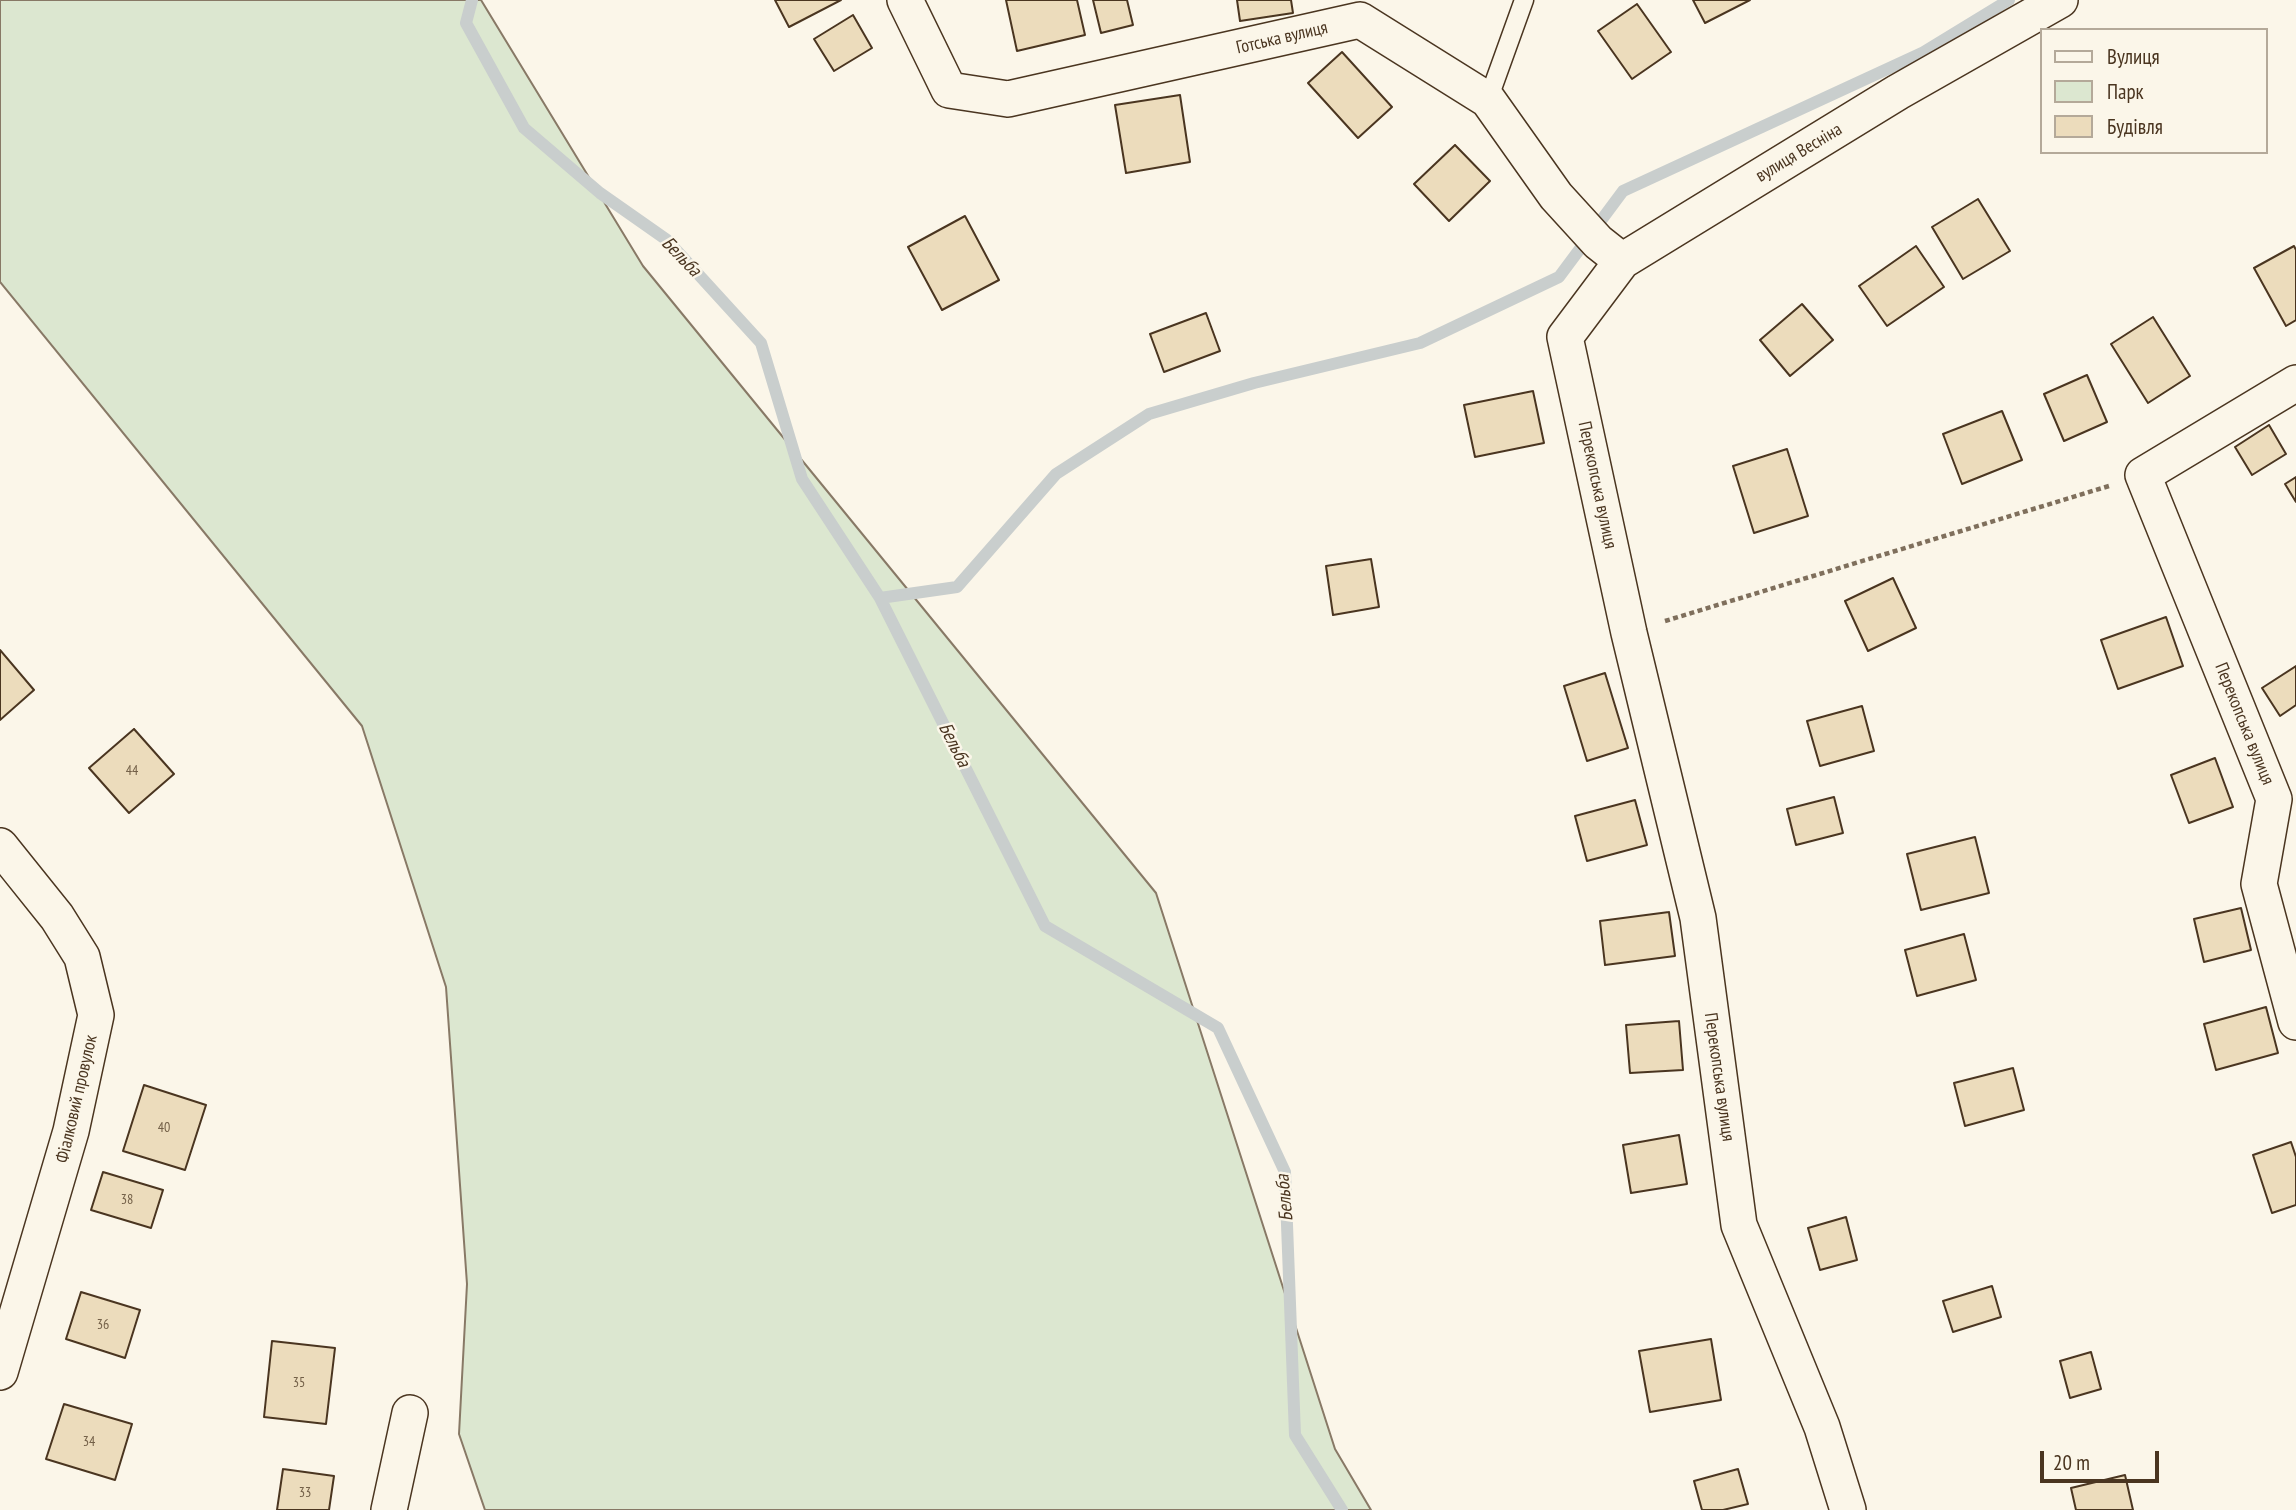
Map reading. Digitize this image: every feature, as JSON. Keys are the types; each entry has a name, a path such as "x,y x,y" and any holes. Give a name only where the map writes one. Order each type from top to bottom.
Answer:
{"street":[{"name":"Готська вулиця","path":"905,0 949,90 1008,99 1359,10 1488,100 1556,196 1610,251"},
{"name":"вулиця Весніна","path":"1565,337 1610,251 2060,0"},
{"name":"Перекопська вулиця","path":"1565,337 1629,633 1698,918 1739,1225 1822,1427 1848,1510"},
{"path":"2143,475 2296,383"},
{"name":"Перекопська вулиця","path":"2143,475 2274,799 2259,884 2296,1022"},
{"name":"Фіалковий провулок","path":"0,846 57,918 82,957 96,1015 71,1130 0,1372"},
{"path":"389,1510 410,1413"}],"lane":[{"path":"1488,100 1524,0"}],"path":[{"path":"1629,633 2143,475"}],"green space":[{"path":"0,0 481,0 643,266 1156,893 1335,1449 1371,1510 485,1510 459,1434 467,1284 446,987 362,726 0,282"}],"building":[{"path":"775,0 841,0 789,27"},
{"path":"1006,0 1077,0 1085,35 1017,51"},
{"path":"1093,0 1127,0 1133,25 1101,33"},
{"path":"1237,0 1291,0 1293,13 1240,21"},
{"path":"1693,0 1750,0 1705,23"},
{"path":"1637,4 1671,52 1632,79 1598,31"},
{"path":"853,15 872,48 834,71 814,39"},
{"path":"1342,52 1392,107 1358,138 1308,83"},
{"path":"1180,95 1190,162 1126,173 1115,105"},
{"path":"1455,145 1490,181 1449,221 1414,184"},
{"path":"1978,199 2010,251 1963,279 1932,227"},
{"path":"965,216 999,280 942,310 908,247"},
{"path":"1916,246 1944,287 1887,326 1859,286"},
{"path":"2294,246 2296,320 2286,326 2254,268"},
{"path":"1802,304 1833,340 1790,376 1760,340"},
{"path":"1206,313 1220,351 1164,372 1150,334"},
{"path":"2153,317 2190,376 2148,403 2111,344"},
{"path":"2087,375 2107,422 2064,441 2044,394"},
{"path":"1533,391 1544,443 1475,457 1464,405"},
{"path":"2002,411 2022,460 1962,484 1943,434"},
{"path":"2269,425 2286,454 2252,475 2235,447"},
{"path":"1787,449 1808,516 1754,533 1733,466"},
{"path":"2296,477 2296,502 2285,484"},
{"path":"1371,559 1379,607 1333,615 1326,566"},
{"path":"1893,578 1916,628 1868,651 1845,601"},
{"path":"2166,617 2183,666 2118,689 2101,640"},
{"path":"0,650 34,690 0,720"},
{"path":"2296,666 2296,705 2280,716 2262,688"},
{"path":"1605,673 1628,748 1587,761 1564,686"},
{"path":"1862,706 1874,751 1820,766 1807,721"},
{"path":"134,729 174,774 129,813 89,768"},
{"path":"2215,758 2233,807 2189,823 2171,775"},
{"path":"1834,797 1843,833 1796,845 1787,809"},
{"path":"1635,800 1647,845 1587,861 1575,816"},
{"path":"1975,837 1989,893 1921,910 1907,854"},
{"path":"2241,908 2251,950 2204,962 2194,919"},
{"path":"1669,912 1675,956 1605,965 1600,921"},
{"path":"1964,934 1976,980 1917,996 1905,950"},
{"path":"2266,1007 2278,1053 2216,1070 2204,1024"},
{"path":"1679,1021 1683,1070 1630,1073 1626,1025"},
{"path":"2013,1068 2024,1110 1965,1126 1954,1083"},
{"path":"144,1085 206,1105 185,1170 123,1151"},
{"path":"1679,1135 1687,1184 1631,1193 1623,1145"},
{"path":"2291,1142 2296,1157 2296,1205 2272,1213 2253,1155"},
{"path":"103,1172 163,1190 151,1228 91,1210"},
{"path":"1846,1217 1857,1260 1820,1270 1808,1228"},
{"path":"1992,1286 2001,1317 1953,1332 1943,1301"},
{"path":"81,1292 140,1310 125,1358 66,1339"},
{"path":"1711,1339 1721,1400 1650,1412 1639,1351"},
{"path":"272,1341 335,1348 326,1424 264,1417"},
{"path":"2091,1352 2101,1389 2070,1398 2060,1361"},
{"path":"64,1404 132,1424 115,1480 46,1459"},
{"path":"283,1469 334,1476 329,1510 277,1510"},
{"path":"1738,1469 1748,1504 1723,1510 1702,1510 1694,1481"},
{"path":"2125,1475 2133,1510 2076,1510 2071,1488"}],"waterway":[{"name":"Бельба","path":"472,0 466,23 524,128 600,193 667,240 761,343 802,479 880,598 1045,926 1218,1028 1285,1172 1295,1435 1342,1510"},
{"path":"880,598 957,587 1056,474 1149,414 1254,383 1420,343 1559,277 1623,191 1922,53 2009,0"}]}
